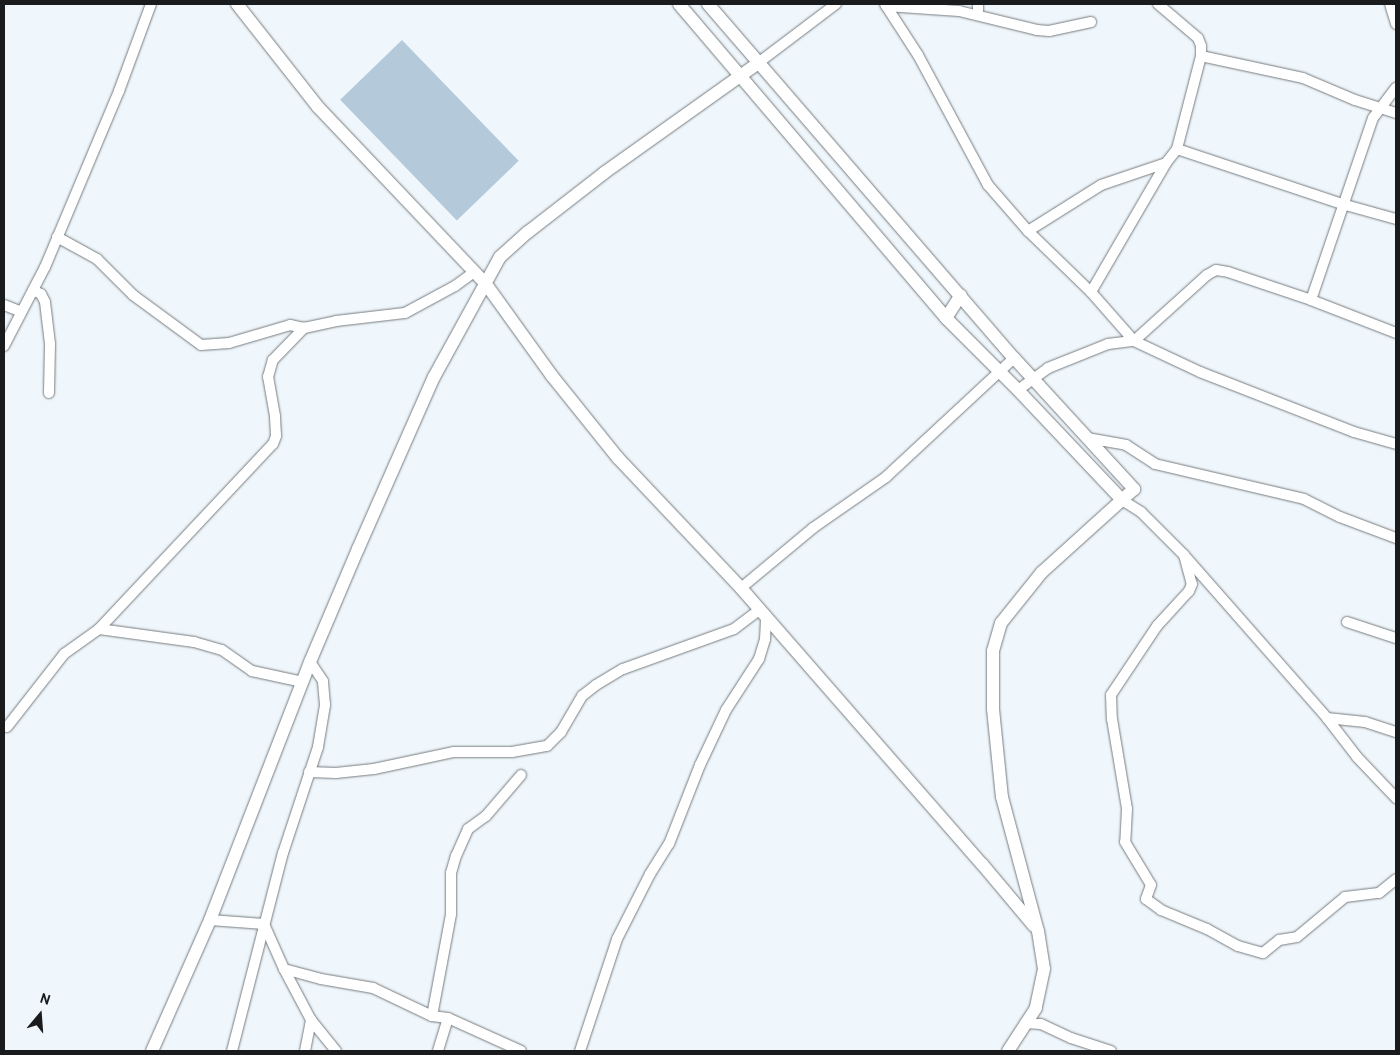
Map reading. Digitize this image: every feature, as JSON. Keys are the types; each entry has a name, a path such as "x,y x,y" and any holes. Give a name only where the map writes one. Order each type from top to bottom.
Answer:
{"street":[{"path":"4,346 58,237 119,91 151,4"},
{"path":"237,4 318,107 473,273 486,284 552,376 618,458 741,588 982,864 1038,931"},
{"path":"679,4 946,318 1018,390 1122,500 1141,512 1184,555 1328,718 1357,757 1396,798"},
{"path":"708,4 1014,358 1134,489 1141,512"},
{"path":"152,1051 210,920 310,662 434,377 500,257 528,232 604,173 758,63 836,4"},
{"path":"1091,292 1166,163 1177,149 1201,56 1201,46 1198,38 1158,4"},
{"path":"1390,4 1396,24"},
{"path":"886,5 978,9 1037,30 1049,31 1091,22"},
{"path":"886,5 918,55 988,185 1028,231 1091,292 1134,341 1200,372 1354,432 1396,444"},
{"path":"1201,56 1303,78 1380,109 1396,113"},
{"path":"1311,300 1342,204 1373,118 1396,88"},
{"path":"1177,149 1342,204 1396,219"},
{"path":"1028,231 1101,185 1166,163"},
{"path":"58,237 97,259 132,295 201,345 229,343 290,325 304,328 336,321 405,313 455,286 473,273"},
{"path":"1018,390 1048,368 1108,344 1134,341 1216,270 1228,272 1311,300 1396,333"},
{"path":"32,290 41,294 44,302 50,344 49,393"},
{"path":"946,318 961,295"},
{"path":"4,305 20,311"},
{"path":"5,729 64,654 99,629 273,444 276,436 275,416 268,377 273,360 304,328"},
{"path":"741,588 813,528 886,477 1014,358"},
{"path":"1088,438 1126,446 1155,464 1304,499 1340,517 1396,538"},
{"path":"1008,1051 1036,1008 1040,997 1044,970 1038,931 1002,797 994,710 993,651 1001,623 1042,572 1134,489"},
{"path":"1184,555 1192,584 1189,591 1158,626 1111,696 1112,719 1127,809 1125,842 1151,885 1146,899 1161,910 1207,929 1238,946 1263,953 1279,940 1297,937 1345,897 1379,893 1396,879"},
{"path":"309,772 336,773 374,769 454,752 512,752 547,746 560,732 582,696 596,685 623,669 734,629 763,614"},
{"path":"580,1051 618,940 650,874 669,844 700,765 726,710 759,658 765,639 763,614"},
{"path":"1348,622 1396,638"},
{"path":"99,629 194,642 222,650 252,671 303,682"},
{"path":"232,1051 283,853 318,747 326,704 322,681 310,662"},
{"path":"1328,718 1365,722 1396,732"},
{"path":"432,1016 451,914 451,873 456,856 468,829 486,816 521,775"},
{"path":"210,920 264,924"},
{"path":"264,924 284,969 311,1020 336,1051"},
{"path":"284,969 321,980 373,988 432,1016 448,1018 521,1051"},
{"path":"438,1051 448,1018"},
{"path":"305,1051 311,1020"},
{"path":"1025,1023 1041,1024 1071,1038 1111,1051"},
{"path":"1071,1038 1085,1051"}],"shaded area":[{"path":"402,40 519,161 457,221 340,100"}]}
